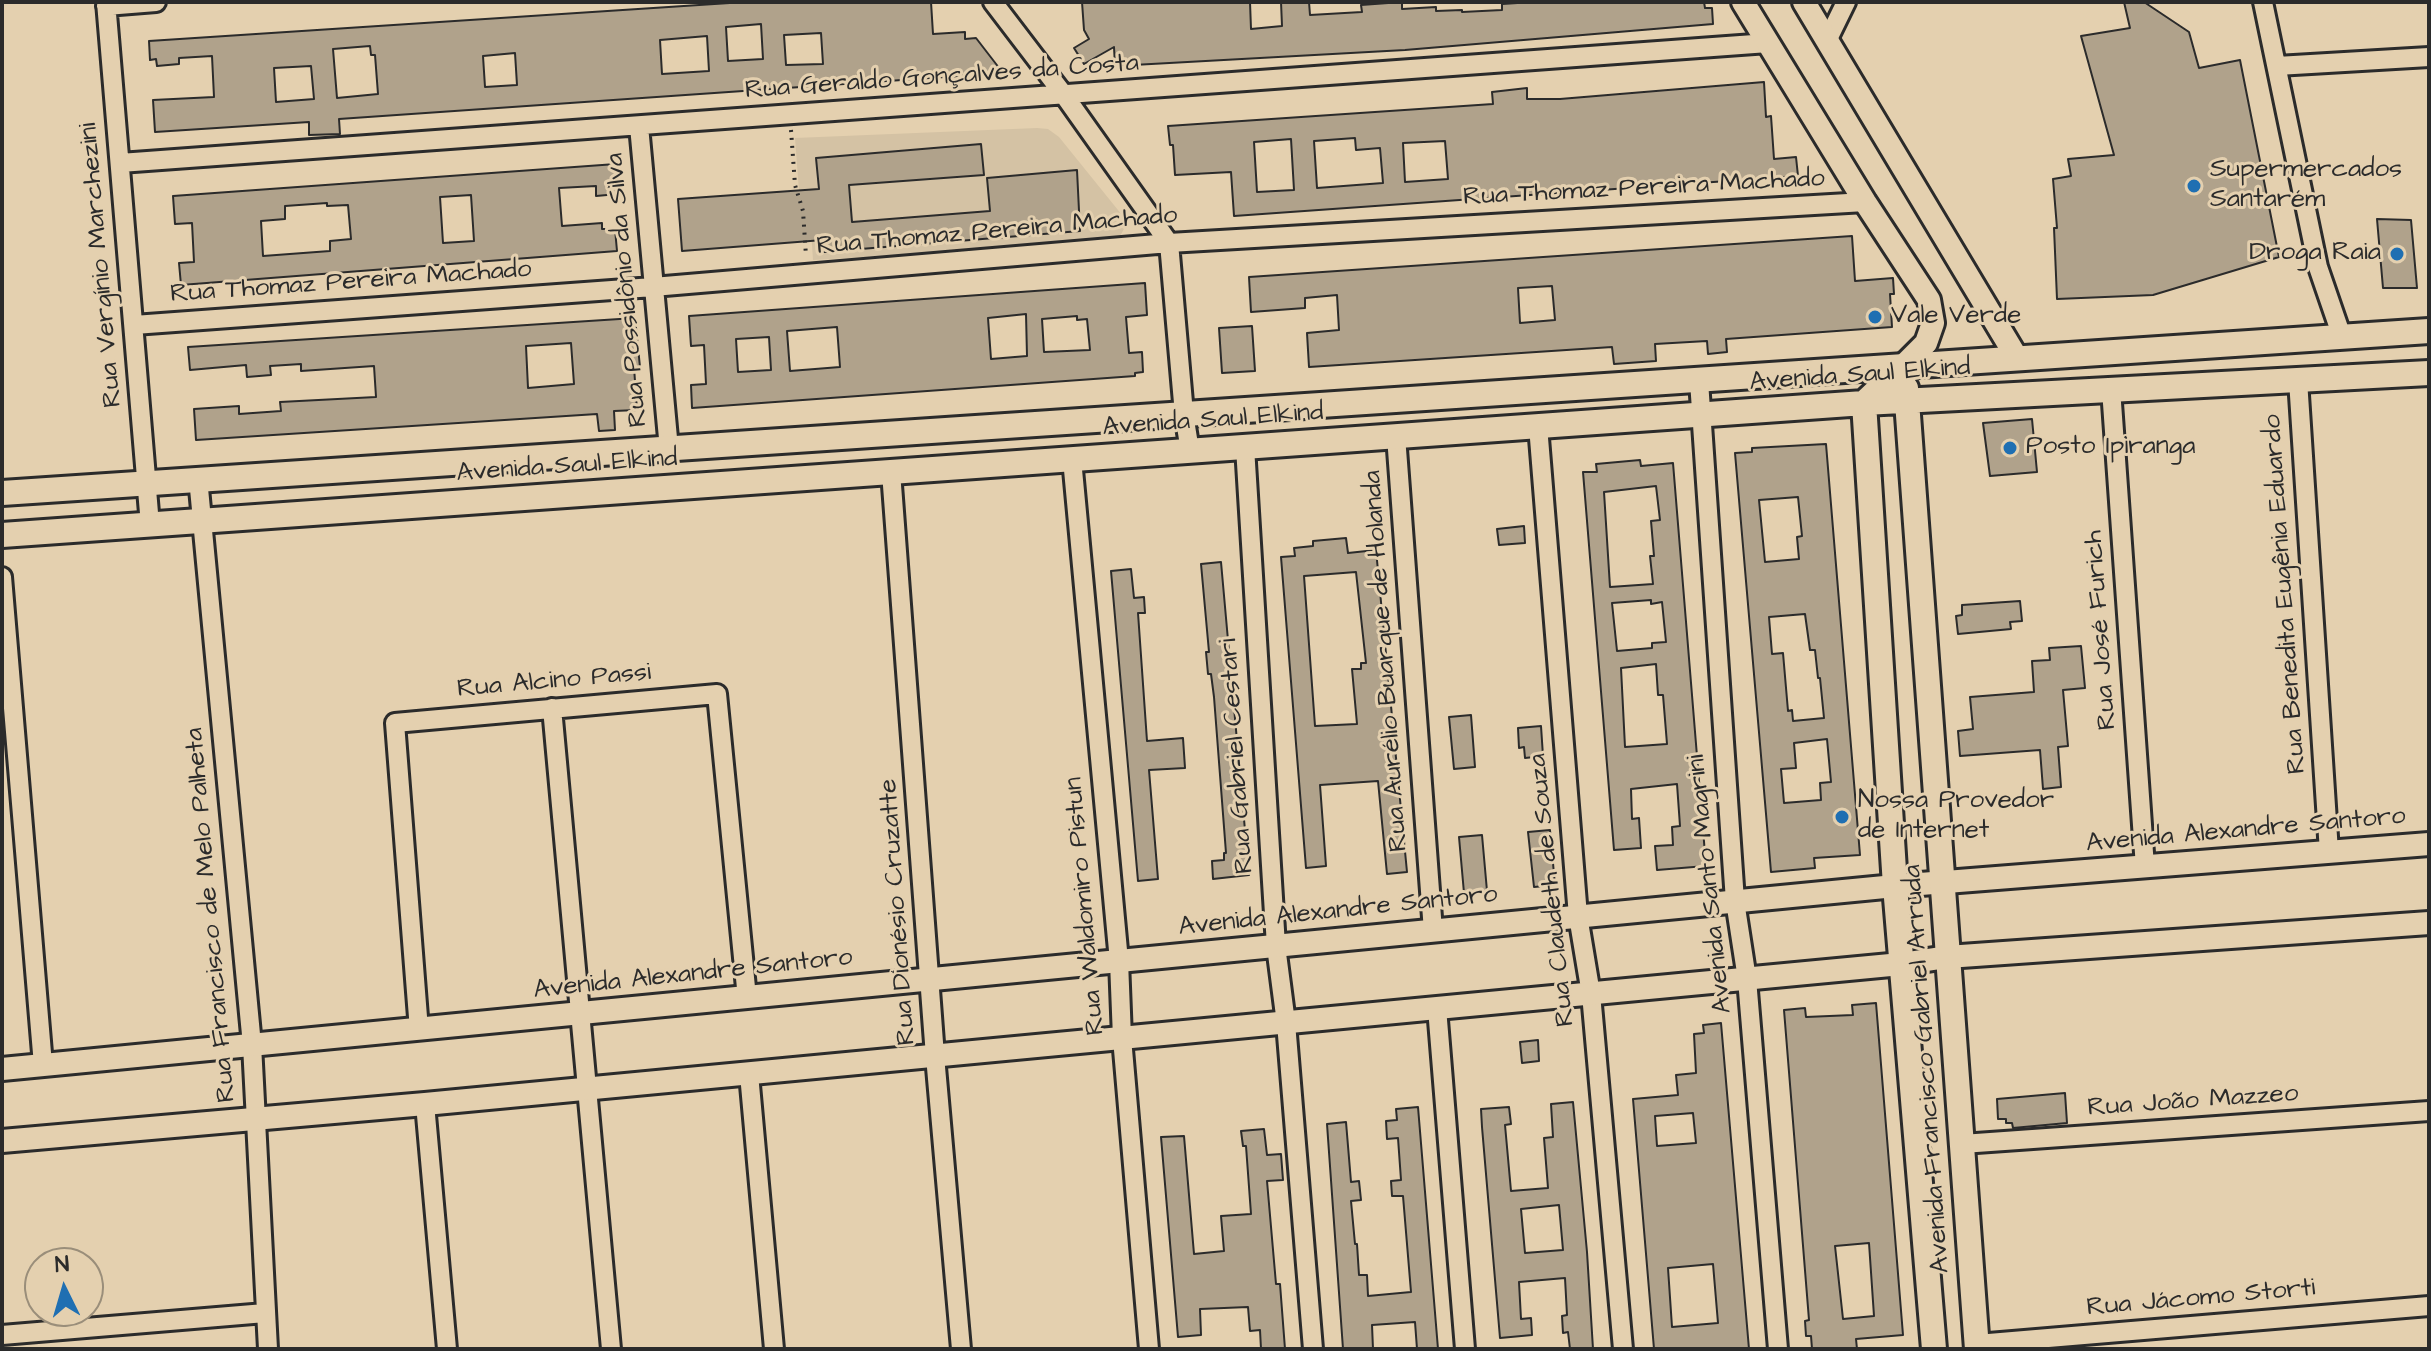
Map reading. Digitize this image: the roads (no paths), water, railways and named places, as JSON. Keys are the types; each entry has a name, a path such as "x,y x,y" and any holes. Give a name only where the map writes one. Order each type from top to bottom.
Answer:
{"main road":[{"name":"Avenida Saul Elkind","path":"2,493 2429,331"},
{"path":"2298,380 2340,370 2353,363 2359,354 2342,337"},
{"path":"1864,403 1903,366"},
{"name":"Avenida Francisco Gabriel Arruda","path":"1903,366 1977,1346"},
{"name":"Avenida Saul Elkind","path":"2,535 1864,403 2429,373"},
{"name":"Avenida Francisco Gabriel Arruda","path":"1864,403 1895,886 1934,1349"},
{"path":"825,438 825,477"}],"street":[{"path":"106,4 156,2"},
{"path":"993,2 1064,95 1169,243 1190,451"},
{"path":"1743,2 1865,202 1929,300 1933,323 1926,343 1903,366"},
{"path":"1804,2 2017,358"},
{"path":"1827,41 1846,2"},
{"path":"2263,2 2318,267 2342,337"},
{"name":"Rua Vergínio Marchezini","path":"106,4 150,525"},
{"name":"Rua Geraldo Gonçalves da Costa","path":"120,163 1768,43"},
{"path":"2277,66 2429,57"},
{"name":"Rua Possidônio da Silva","path":"639,126 669,449"},
{"name":"Rua Thomaz Pereira Machado","path":"134,325 653,287 1169,243 1865,202"},
{"name":"Rua Benedita Eugênia Eduardo","path":"2298,380 2329,852"},
{"name":"Avenida Santo Magrini","path":"1699,381 1735,901 1747,979 1778,1349"},
{"name":"Rua José Furich","path":"2111,389 2145,867"},
{"name":"Rua Claudeth de Souza","path":"1538,426 1578,916 1591,994 1623,1349"},
{"name":"Rua Aurélio Buarque de Holanda","path":"1396,436 1433,931"},
{"name":"Rua Gabriel Cestari","path":"1245,447 1276,946 1286,1023 1313,1349"},
{"name":"Rua Waldomiro Pistun","path":"1072,459 1119,961 1122,1038 1149,1349"},
{"name":"Rua Dionésio Cruzatte","path":"891,472 935,1056 961,1349"},
{"name":"Rua Francisco de Melo Palheta","path":"198,478 252,1045 268,1349"},
{"path":"2,577 43,1065"},
{"name":"Rua Alcino Passi","path":"419,1030 395,723 717,694 747,998"},
{"path":"552,708 611,1349"},
{"name":"Avenida Alexandre Santoro","path":"2,1069 1895,886 2429,844"},
{"path":"2,1141 749,1074 1901,964 1947,957 2429,923"},
{"path":"1437,1008 1465,1349"},
{"path":"749,1074 774,1349"},
{"path":"425,1104 447,1349"},
{"name":"Rua João Mazzeo","path":"1962,1144 2429,1111"},
{"name":"Rua Jácomo Storti","path":"1977,1346 2429,1306"},
{"path":"2,1335 265,1313"}],"place":[{"name":"Supermercados Santarém","path":"2194,186"},
{"name":"Droga Raia","path":"2397,254"},
{"name":"Vale Verde","path":"1875,317"},
{"name":"Posto Ipiranga","path":"2010,448"},
{"name":"Nossa Provedor de Internet","path":"1842,817"}]}
